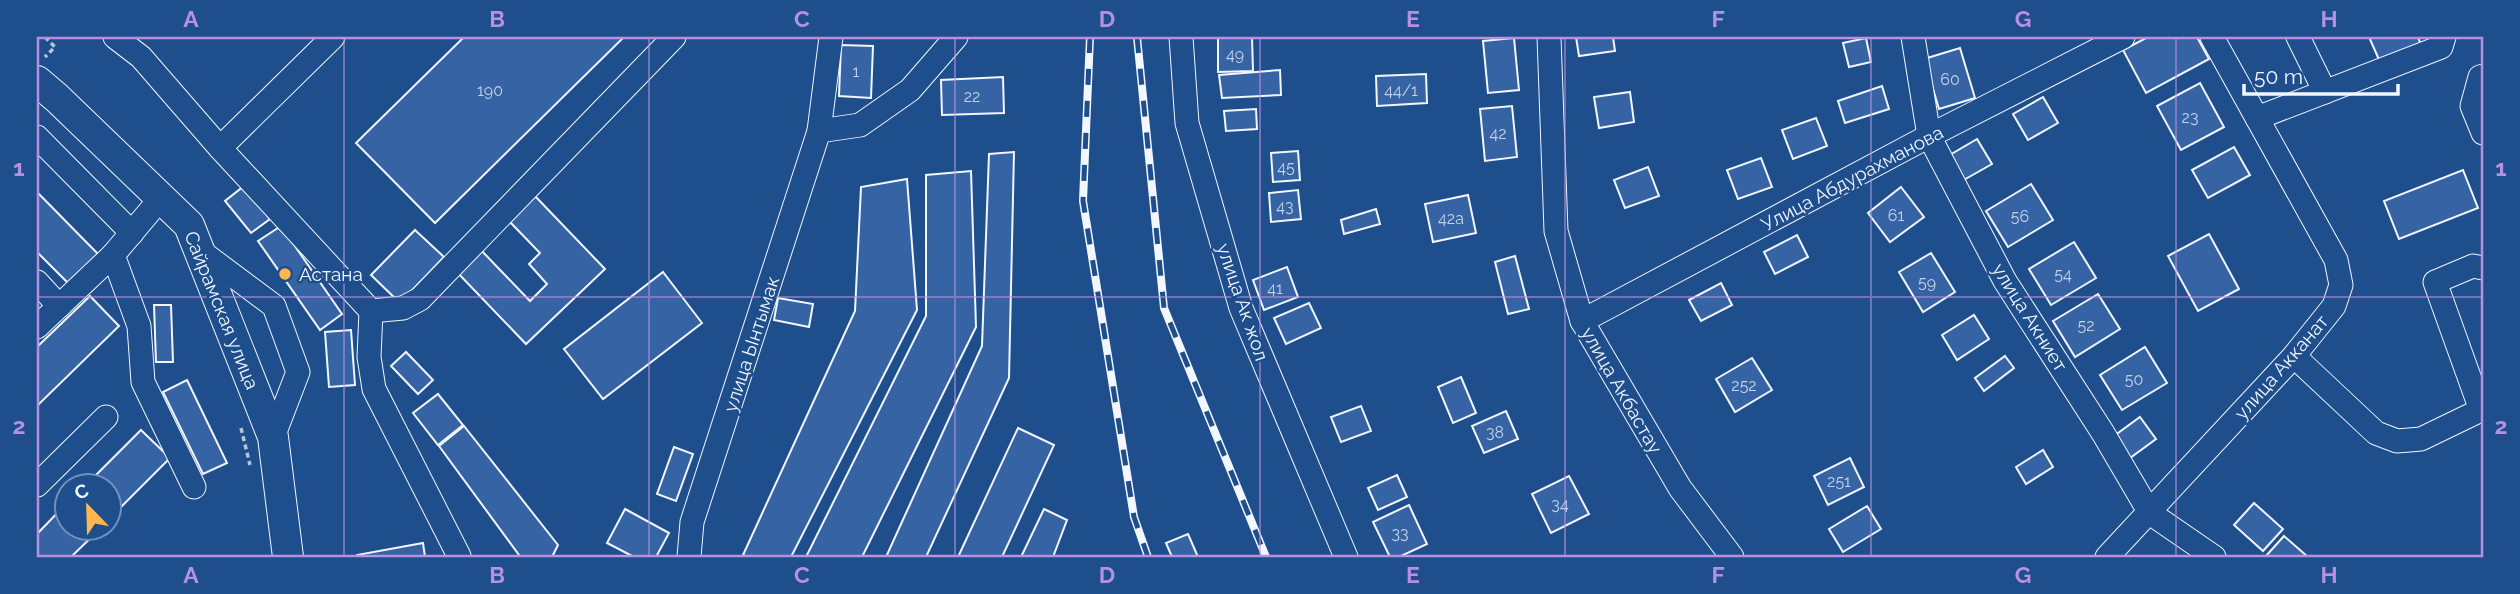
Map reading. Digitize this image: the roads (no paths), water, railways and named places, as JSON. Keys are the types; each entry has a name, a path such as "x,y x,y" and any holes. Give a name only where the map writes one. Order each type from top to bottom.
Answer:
{"main road":[{"name":"Сайрамская улица","path":"37,81 58,98 189,225 273,437 288,557"}],"street":[{"path":"115,37 141,57 220,148 372,311 369,358 374,389 459,556"},
{"path":"220,148 333,37"},
{"path":"372,311 403,308 420,299 674,37"},
{"name":"улица Ынтымак","path":"689,557 692,522 819,131 831,37"},
{"path":"819,131 860,125 910,90 956,37"},
{"name":"улица Ак жол","path":"1181,37 1187,123 1241,308 1346,557"},
{"name":"улица Акбастау","path":"1549,37 1556,231 1582,321 1679,488 1732,557"},
{"name":"улица Акниет","path":"1913,37 1929,136 2005,281 2103,433 2150,513 2214,557"},
{"name":"Улица Абдурахманова","path":"1582,321 1929,136 2123,37"},
{"name":"улица Акканат","path":"2107,557 2294,356 2334,306 2341,285 2336,260 2212,37"},
{"path":"2298,37 2325,92"},
{"path":"2257,118 2441,47 2444,37"},
{"path":"2483,76 2480,77 2472,106 2483,133"},
{"path":"37,137 132,233"},
{"path":"37,327 113,255 161,198"},
{"path":"199,250 274,306 298,372 273,437"},
{"path":"113,255 139,326 144,382 194,487"},
{"path":"2294,356 2376,433 2397,441 2421,439 2482,410 2435,282 2473,266 2483,268"},
{"path":"37,282 59,306"},
{"path":"37,485 106,416"}],"railway":[{"path":"1090,37 1083,201 1134,517 1148,557"},
{"path":"1137,37 1164,308 1266,557"}],"place":[{"name":"Астана","path":"285,274"}]}
